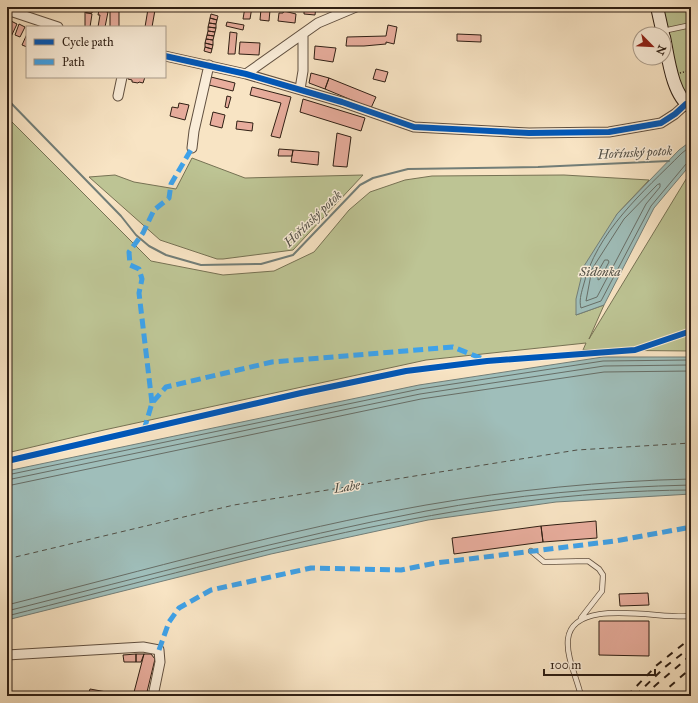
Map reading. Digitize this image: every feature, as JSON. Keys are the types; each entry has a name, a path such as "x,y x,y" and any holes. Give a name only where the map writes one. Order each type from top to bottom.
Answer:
{"street":[{"path":"246,74 318,23 356,7"},
{"path":"658,7 662,26"},
{"path":"7,10 55,26"},
{"path":"300,90 304,71 303,34"},
{"path":"166,56 246,74 342,102 414,127 529,133 609,132 660,123 689,105 676,88 671,66"},
{"path":"192,148 194,131 209,66"},
{"path":"118,96 122,78"},
{"path":"7,655 143,647 159,650 160,662 153,696"}],"lane":[{"path":"672,31 691,25"},
{"path":"7,461 301,393 406,371 503,360 635,350 691,331"},
{"path":"531,551 544,562 588,561 599,569 603,575 602,591 570,631 568,640 569,651 581,696"},
{"path":"581,618 598,614 691,616"}],"green space":[{"path":"662,7 691,7 691,97 684,90 679,80 672,58 672,26 666,26"},
{"path":"7,117 151,261 223,275 274,271 314,252 349,210 370,192 405,180 432,176 564,175 649,180 617,214 576,315 604,305 589,339 691,171 691,351 583,350 586,343 426,360 104,430 7,453"},
{"path":"192,158 245,178 363,175 293,250 223,259 217,259 160,240 89,177 115,175 134,182 176,189"}],"water":[{"name":"Sidonka","path":"691,141 691,164 654,208 604,305 576,315 576,299 584,266 617,214 679,150"},
{"name":"Labe","path":"603,357 691,357 691,494 556,502 428,520 271,554 7,620 7,471 419,385"}],"building":[{"path":"87,7 93,7 92,13 86,13"},
{"path":"110,7 119,7 119,26 110,26"},
{"path":"245,7 252,7 250,19 243,19"},
{"path":"304,7 316,7 315,15 304,14"},
{"path":"148,9 155,10 152,26 145,26"},
{"path":"261,9 270,10 269,21 260,20"},
{"path":"99,10 108,12 105,26 98,26 100,15 98,15"},
{"path":"284,11 296,14 295,23 278,21 279,13 283,13"},
{"path":"85,12 92,14 90,26 85,26"},
{"path":"211,14 218,16 217,20 210,18"},
{"path":"210,18 217,20 216,24 209,23"},
{"path":"7,19 17,24 9,41 7,40"},
{"path":"227,22 244,25 243,30 226,26"},
{"path":"209,23 216,24 216,28 208,27"},
{"path":"19,24 25,27 20,37 15,35"},
{"path":"388,25 397,27 394,44 386,42 386,44 346,46 347,37 386,36"},
{"path":"208,27 216,28 215,32 208,31"},
{"path":"208,31 215,32 214,36 207,35"},
{"path":"230,32 237,33 235,54 228,54"},
{"path":"457,34 481,35 481,42 457,41"},
{"path":"207,35 214,36 213,40 206,39"},
{"path":"26,36 26,47 22,45"},
{"path":"206,39 213,40 213,45 205,43"},
{"path":"240,42 260,43 259,55 239,54"},
{"path":"205,43 213,45 212,49 205,47"},
{"path":"315,46 336,48 333,62 314,59"},
{"path":"205,47 212,49 211,53 204,51"},
{"path":"376,69 388,72 385,82 373,79"},
{"path":"311,73 329,78 325,89 309,83"},
{"path":"211,77 235,83 233,91 209,85"},
{"path":"145,78 143,83 132,82 132,80 128,79"},
{"path":"329,78 376,97 371,108 325,89"},
{"path":"252,87 291,97 280,138 271,136 281,103 250,95"},
{"path":"227,96 231,97 228,108 225,107"},
{"path":"303,99 365,118 361,131 300,112"},
{"path":"179,103 189,105 185,120 170,116 172,107 178,108"},
{"path":"213,112 225,115 222,128 210,125"},
{"path":"237,121 253,123 252,131 236,129"},
{"path":"337,133 351,137 347,167 333,166"},
{"path":"279,149 293,150 292,156 278,156"},
{"path":"293,150 319,152 318,165 291,162"},
{"path":"596,521 597,538 543,542 541,526"},
{"path":"541,526 543,542 454,554 452,538"},
{"path":"648,593 649,605 620,606 619,594"},
{"path":"599,621 649,621 649,656 599,655"},
{"path":"136,654 136,662 124,662 123,655"},
{"path":"136,654 144,654 141,662 136,662"},
{"path":"144,654 151,654 155,659 146,696 133,696"},
{"path":"90,689 123,695 88,696"}],"waterway":[{"name":"Hořínský potok","path":"7,99 121,216 136,235 149,246 166,255 201,265 261,264 293,255 360,185 373,178 408,169 538,167 669,161"}],"ferry route":[{"path":"7,559 234,505 577,450 691,443"}],"railway":[{"path":"627,696 657,665 691,638"},
{"path":"635,696 665,667 691,647"},
{"path":"643,696 691,655"},
{"path":"659,696 691,668"},
{"path":"682,696 691,688"}],"marked path":[{"path":"152,403 139,293 142,279 139,269 130,265 129,252 143,233 154,210 169,198 171,184 192,148"},
{"path":"144,430 152,403 166,387 272,362 453,347 483,359"},
{"path":"159,650 169,622 179,608 211,590 311,568 401,570 436,563 615,541 686,528"}],"cycle path":[{"path":"166,56 246,74 342,102 414,127 529,133 609,132 661,123 675,114 686,104"},
{"path":"7,461 301,393 406,371 487,361 635,350 691,331"}]}
